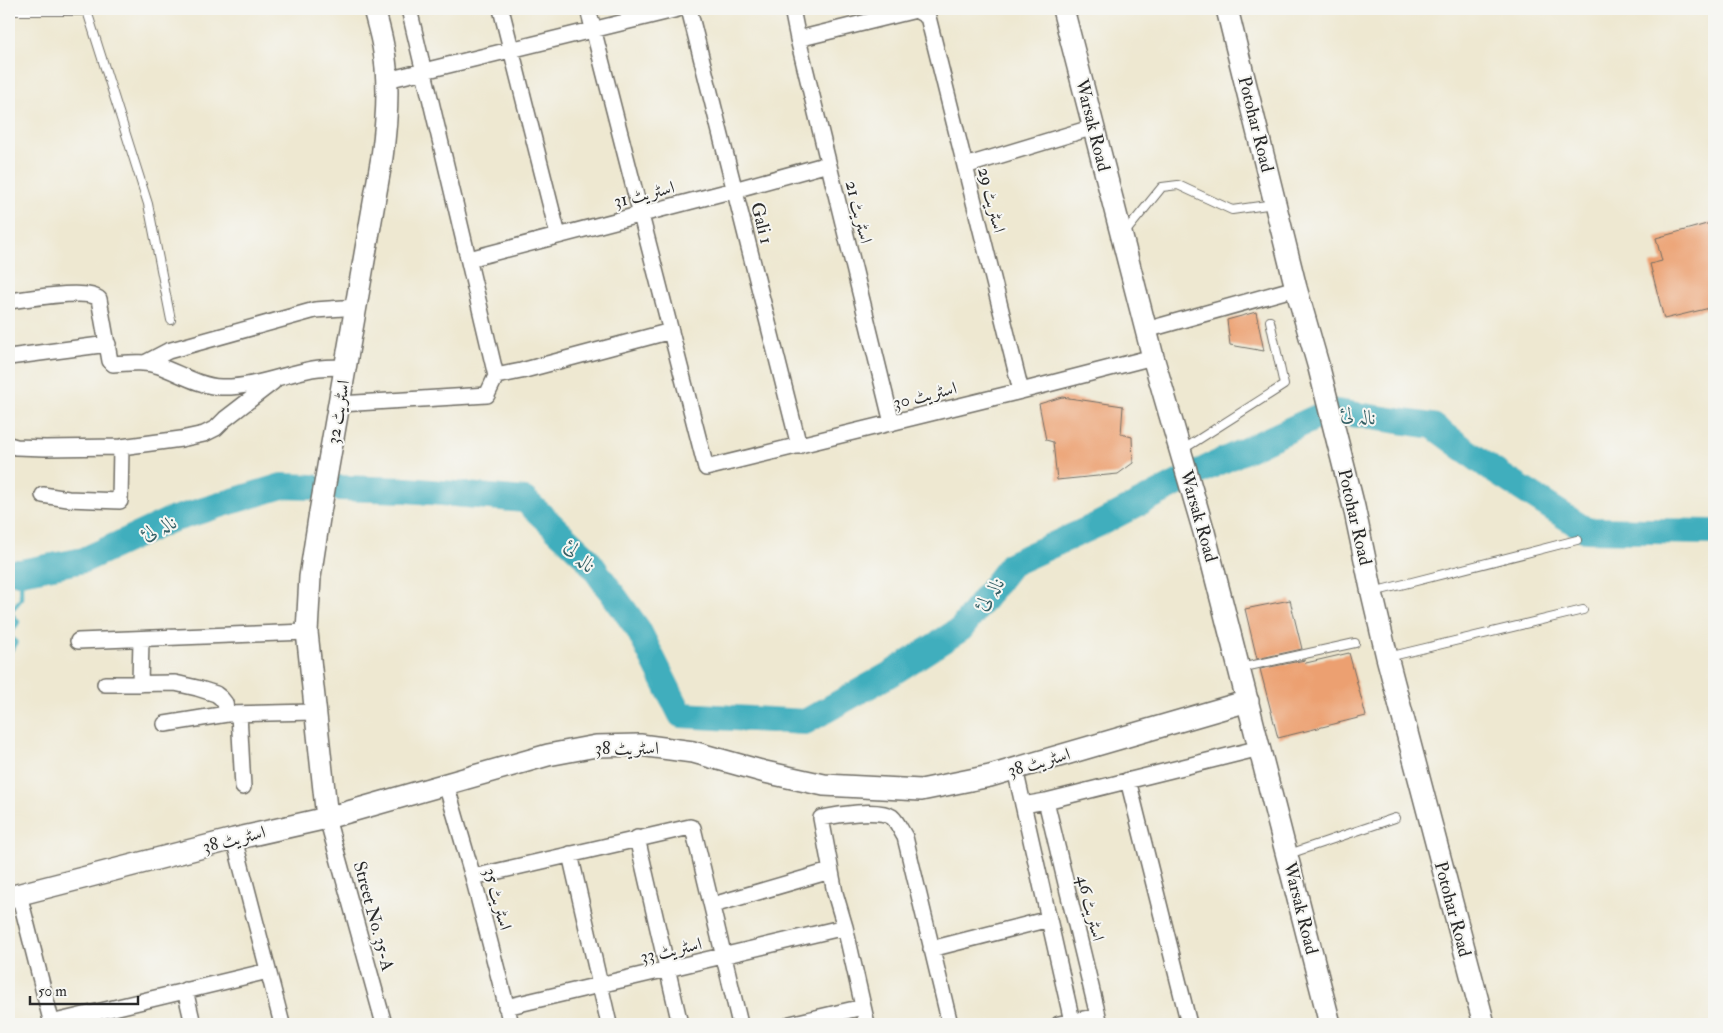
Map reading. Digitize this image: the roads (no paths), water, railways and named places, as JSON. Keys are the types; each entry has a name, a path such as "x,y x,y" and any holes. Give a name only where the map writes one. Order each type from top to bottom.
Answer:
{"street":[{"name":"اسٹریٹ 32","path":"327,818 306,632 310,577 319,518 357,307 386,125 387,80 383,47 374,9"},
{"path":"340,404 487,395 496,376 409,9"},
{"path":"501,9 558,235"},
{"path":"496,376 671,331 588,9"},
{"path":"387,80 678,9"},
{"name":"Gali 1","path":"689,9 799,446"},
{"name":"اسٹریٹ 21","path":"792,9 892,423"},
{"name":"Warsak Road","path":"1063,9 1153,357 1204,532 1330,1024"},
{"name":"Potohar Road","path":"1227,9 1296,288 1319,368 1354,507 1387,657 1484,1024"},
{"path":"798,39 922,12"},
{"name":"اسٹریٹ 29","path":"922,12 965,166 1021,391"},
{"path":"965,166 1094,127"},
{"name":"اسٹریٹ 31","path":"469,259 828,164"},
{"path":"1146,330 1296,288"},
{"path":"9,301 72,294 95,296 99,299 110,362 113,364 145,363 160,366 196,381 220,387 246,385 313,369 346,368"},
{"path":"145,363 168,350 315,310 357,307"},
{"name":"اسٹریٹ 30","path":"671,331 706,468 1153,357"},
{"path":"9,356 108,344"},
{"path":"9,445 45,448 121,447 181,439 210,432 278,378"},
{"path":"43,495 68,499 120,501 121,447"},
{"path":"78,641 306,632"},
{"path":"140,684 141,638"},
{"path":"104,684 175,683 216,694 233,714 243,787"},
{"name":"اسٹریٹ 38","path":"14,895 234,839 327,818 548,754 596,746 640,745 693,752 765,772 824,785 921,790 990,776 1248,701"},
{"path":"165,724 233,714 314,712"},
{"path":"1023,805 1260,748"},
{"path":"1015,769 1049,919 1066,1023 1099,1020"},
{"path":"1128,780 1189,1024"},
{"name":"اسٹریٹ 35","path":"446,784 473,877 511,1024"},
{"name":"اسٹریٹ 46","path":"1046,801 1099,1020"},
{"path":"867,1024 830,871 821,818 858,813 883,814 892,817 905,837 950,1024"},
{"name":"Street No. 35-A","path":"327,818 384,1024"},
{"path":"473,877 637,838 690,827 693,828 740,1024"},
{"path":"637,838 680,1024"},
{"path":"234,839 282,1024"},
{"path":"570,854 609,1024"},
{"path":"713,905 830,871"},
{"path":"14,895 52,1024 184,990 268,971"},
{"path":"932,949 1049,919"},
{"name":"اسٹریٹ 33","path":"506,1008 845,927"},
{"path":"184,990 193,1024"},
{"path":"790,1024 863,1007"}],"lane":[{"path":"9,11 87,11 148,204 171,320"},
{"path":"1122,238 1162,187 1178,185 1232,210 1276,204"},
{"path":"1182,457 1284,384 1270,321"},
{"path":"1372,593 1577,540"},
{"path":"1387,657 1582,610"},
{"path":"1239,668 1356,643"},
{"path":"1287,855 1395,818"}],"waterway":[{"name":"نالہ لئ","path":"338,488 407,490 525,500 586,557 638,629 681,715 805,722 892,673 961,629 1011,564 1099,524 1207,468 1330,411 1433,426 1494,471 1586,530 1714,532"},
{"name":"نالہ لئ","path":"9,572 21,572 84,560 168,521 282,486 312,487"},
{"path":"9,653 16,643 10,635 18,622 10,612 21,599 21,572"}]}
